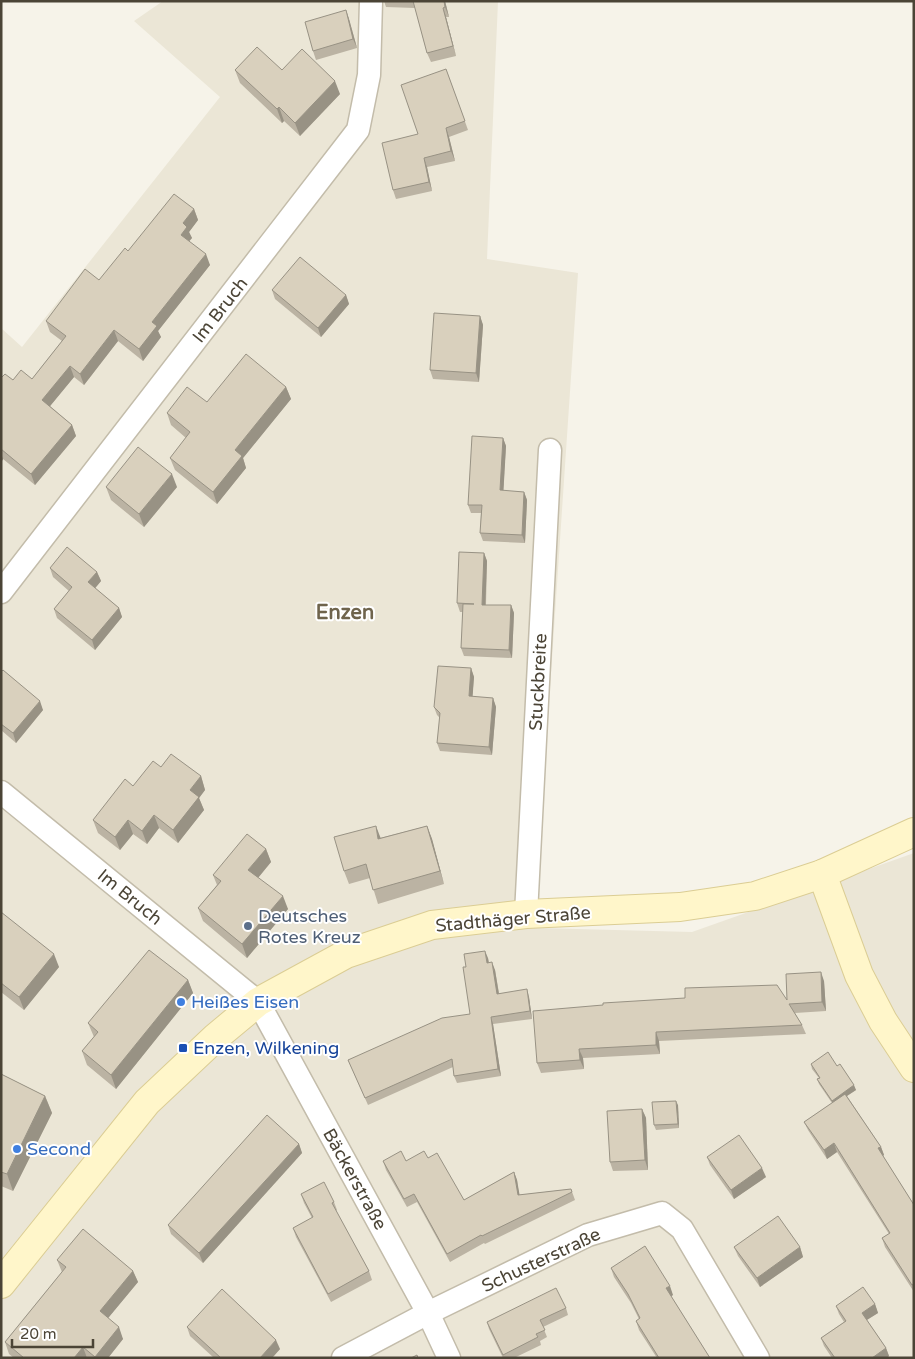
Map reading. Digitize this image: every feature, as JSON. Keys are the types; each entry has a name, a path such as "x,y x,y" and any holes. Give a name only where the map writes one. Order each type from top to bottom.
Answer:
{"main road":[{"name":"Stadthäger Straße","path":"3,1277 147,1102 216,1037 258,1002 346,954 432,925 526,914 680,907 754,896 822,874 914,832"},
{"path":"822,874 859,975 883,1020 914,1068"}],"street":[{"name":"Im Bruch","path":"1,592 358,130 369,75 371,1"},
{"name":"Stuckbreite","path":"526,914 550,450"},
{"name":"Im Bruch","path":"1,792 258,1002"},
{"name":"Bäckerstraße","path":"258,1002 428,1313 449,1358"},
{"name":"Schusterstraße","path":"428,1313 588,1235 662,1213 682,1229 758,1358"},
{"path":"343,1358 428,1313"}],"shaded area":[{"path":"163,1 498,1 487,259 578,273 537,881 538,928 692,932 914,853 914,1358 1,1358 1,328 22,347 220,97 134,21"}],"building":[{"path":"413,1 444,1 445,7 443,8 453,46 427,53"},
{"path":"346,10 353,39 313,51 305,22"},
{"path":"257,47 282,70 302,49 335,81 295,123 235,70"},
{"path":"446,69 465,121 446,128 451,151 424,158 429,182 393,190 382,143 418,134 401,85"},
{"path":"174,194 194,209 183,223 187,227 181,235 206,254 152,322 157,326 139,349 114,330 80,374 70,366 42,400 72,425 31,474 1,449 1,378 5,374 13,380 21,370 32,379 66,336 46,321 85,269 99,280 125,248 128,251"},
{"path":"300,257 346,295 318,328 272,290"},
{"path":"434,313 480,316 476,373 430,370"},
{"path":"246,354 286,387 235,450 242,456 213,492 170,458 190,432 167,413 187,387 207,402"},
{"path":"472,436 503,438 500,490 524,492 522,535 480,533 482,505 468,505"},
{"path":"138,447 172,474 139,514 106,487"},
{"path":"67,547 97,572 88,582 119,608 92,640 54,609 72,587 50,568"},
{"path":"459,552 484,553 482,605 511,605 509,650 461,648 463,604 474,604 457,603"},
{"path":"438,666 471,668 469,696 493,698 489,747 437,743 440,713 434,707"},
{"path":"3,670 40,701 13,733 1,724 1,672"},
{"path":"171,754 201,776 190,790 199,797 173,830 154,815 142,831 128,820 115,837 93,820 125,779 133,786 153,761 161,767"},
{"path":"376,826 378,839 427,826 440,871 373,890 366,864 344,871 334,837"},
{"path":"247,834 266,849 248,870 283,896 242,944 198,908 221,881 213,875"},
{"path":"1,912 54,954 19,997 1,983"},
{"path":"149,950 188,980 111,1075 82,1051 98,1032 88,1023"},
{"path":"485,951 487,963 492,962 497,994 527,989 530,1011 491,1017 498,1069 454,1076 452,1059 365,1098 348,1060 442,1018 470,1014 463,967 466,967 464,954"},
{"path":"821,972 822,1002 789,1004 802,1025 656,1032 656,1045 579,1049 580,1060 537,1063 533,1011 603,1005 603,1003 685,998 685,988 777,985 787,1000 786,974"},
{"path":"828,1052 837,1066 840,1064 854,1085 832,1101 817,1079 820,1078 811,1064"},
{"name":"Second","path":"1,1074 45,1096 7,1174 1,1172"},
{"path":"845,1094 881,1147 878,1148 914,1205 914,1284 912,1285 882,1238 890,1233 834,1143 824,1150 804,1122"},
{"path":"676,1101 678,1124 654,1125 652,1102"},
{"path":"642,1109 645,1160 610,1162 607,1111"},
{"path":"267,1115 299,1144 199,1253 168,1225"},
{"path":"739,1135 762,1168 731,1190 707,1157"},
{"path":"401,1151 406,1161 424,1151 428,1158 437,1153 464,1200 514,1172 518,1195 571,1189 572,1192 481,1235 447,1254 414,1194 404,1199 383,1161"},
{"path":"324,1182 334,1202 332,1203 369,1271 328,1294 293,1228 313,1217 301,1194"},
{"path":"778,1216 800,1247 757,1278 734,1247"},
{"path":"83,1229 133,1271 100,1311 119,1327 95,1357 83,1347 74,1358 24,1358 5,1342 66,1267 57,1260"},
{"path":"645,1246 670,1286 666,1288 710,1358 659,1358 636,1321 640,1318 628,1294 611,1268"},
{"path":"863,1287 875,1304 862,1313 886,1348 872,1358 835,1358 821,1338 846,1321 836,1306"},
{"path":"556,1288 566,1308 540,1320 545,1330 536,1334 538,1337 503,1355 487,1322"},
{"path":"222,1289 276,1340 260,1358 221,1358 187,1327"}],"place":[{"name":"Deutsches Rotes Kreuz","path":"248,926"},
{"name":"Heißes Eisen","path":"181,1002"},
{"name":"Enzen, Wilkening","path":"183,1048"},
{"name":"Second","path":"17,1149"}],"district":[{"name":"Enzen","path":"345,612"}]}
